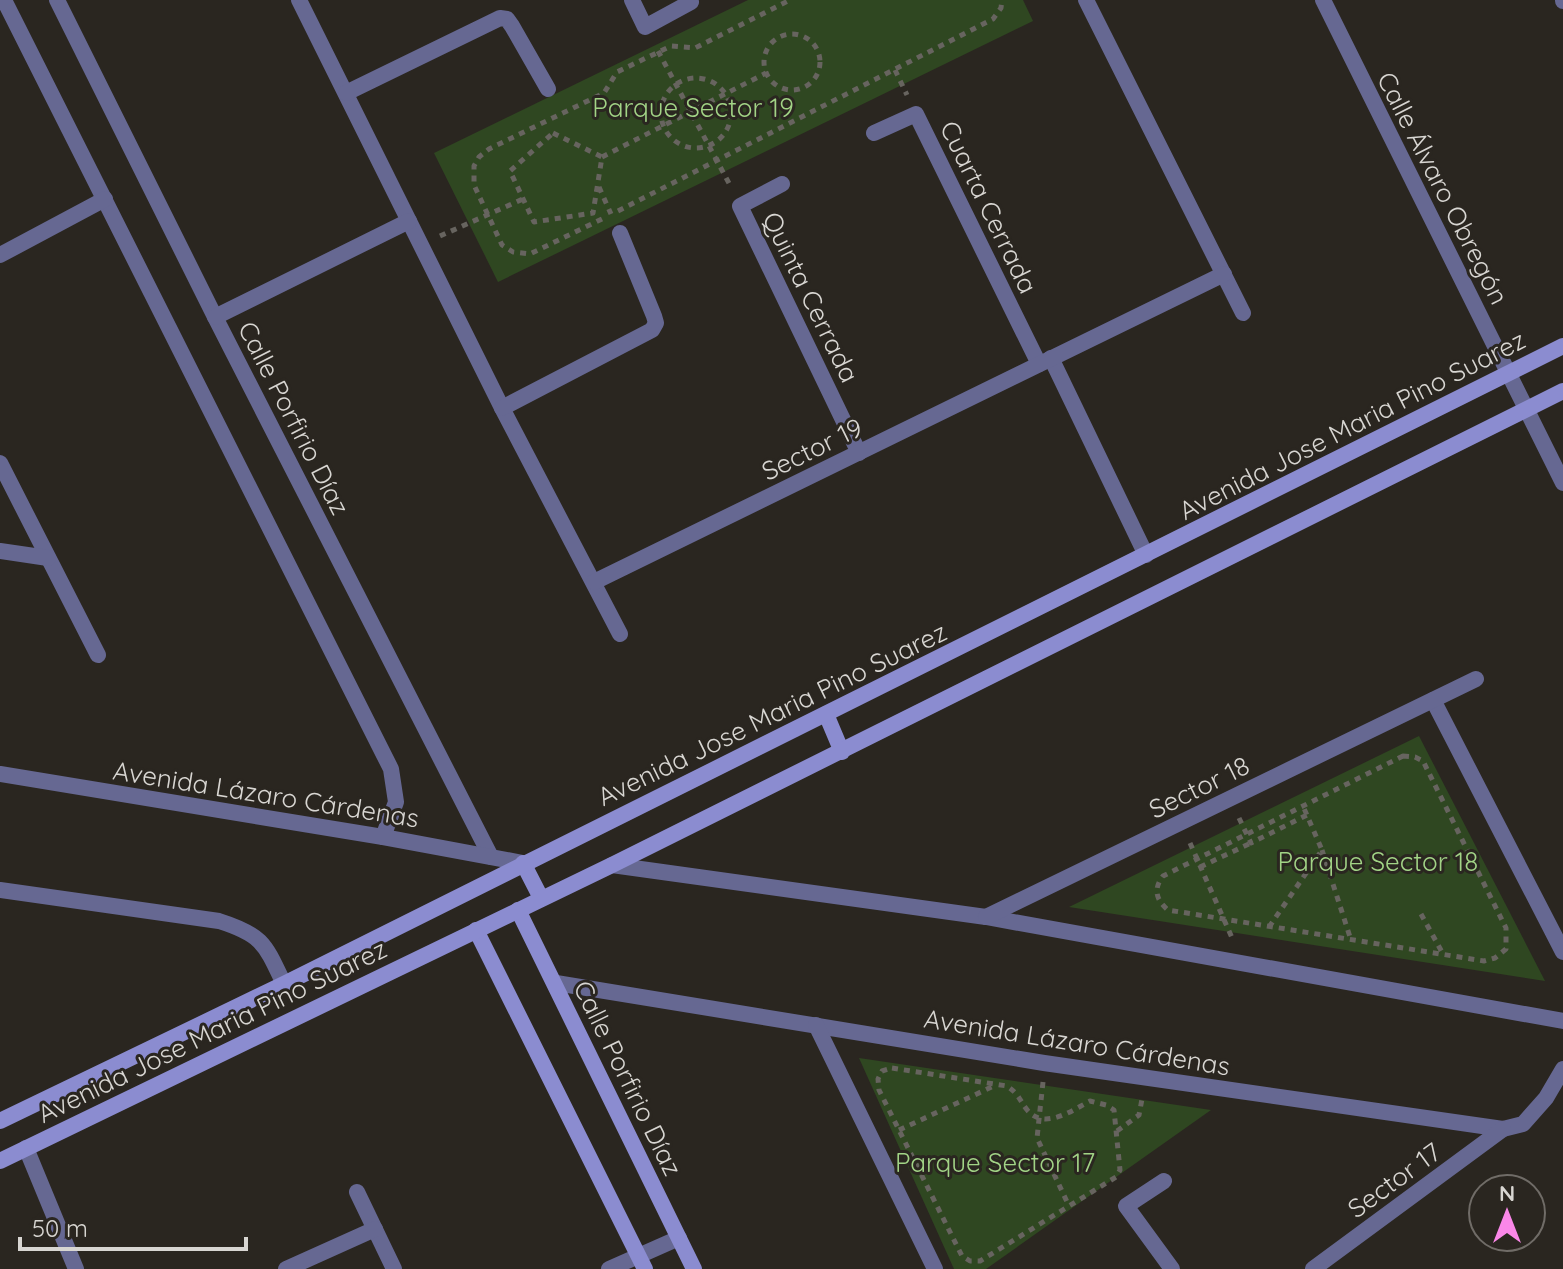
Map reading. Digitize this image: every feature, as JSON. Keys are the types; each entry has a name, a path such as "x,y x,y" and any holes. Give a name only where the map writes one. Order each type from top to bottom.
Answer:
{"street":[{"path":"4,0 391,769 396,802 383,837"},
{"name":"Calle Porfirio Díaz","path":"57,0 491,857"},
{"path":"299,0 502,408 620,634"},
{"path":"632,0 645,27 691,2"},
{"path":"1086,0 1243,313"},
{"name":"Calle Álvaro Obregón","path":"1323,0 1563,483"},
{"path":"346,93 500,18 507,19 512,26 548,89"},
{"name":"Cuarta Cerrada","path":"874,133 916,114 1045,361"},
{"name":"Quinta Cerrada","path":"782,184 740,206 859,453"},
{"path":"0,255 105,199"},
{"path":"215,317 409,221"},
{"path":"502,408 652,330 656,323 654,316 620,233"},
{"name":"Sector 19","path":"594,582 1224,274"},
{"name":"Avenida Jose Maria Pino Suarez","path":"0,1121 284,984 1563,346"},
{"path":"1045,361 1146,555"},
{"name":"Avenida Jose Maria Pino Suarez","path":"0,1161 842,752 1563,391"},
{"path":"0,463 98,655"},
{"path":"0,551 48,558"},
{"name":"Sector 18","path":"986,917 1476,679"},
{"path":"1433,700 1563,952"},
{"path":"826,714 842,752"},
{"name":"Avenida Lázaro Cárdenas","path":"0,774 523,863"},
{"path":"523,863 541,898"},
{"path":"612,865 986,917 1563,1021"},
{"path":"0,890 219,921 248,930 268,951 284,984"},
{"name":"Calle Porfirio Díaz","path":"518,910 694,1269"},
{"path":"476,930 642,1262"},
{"name":"Avenida Lázaro Cárdenas","path":"556,983 1044,1063 1503,1129"},
{"path":"816,1025 935,1269"},
{"path":"1503,1129 1523,1124 1546,1098 1563,1069"},
{"name":"Sector 17","path":"1313,1269 1503,1129"},
{"path":"26,1148 76,1269"},
{"path":"1164,1181 1126,1206 1172,1269"},
{"path":"357,1192 394,1269"},
{"path":"286,1269 375,1229"},
{"path":"609,1269 642,1262 679,1238"}],"path":[{"path":"790,0 695,48 671,46 617,72 604,93 479,157 474,166 474,185 502,245 513,252 530,254 993,19 1001,8 1002,0"},
{"path":"645,27 740,206"},
{"path":"794,34 812,41 818,49 820,66 813,81 806,87 789,90 780,87 766,73 765,54 776,39 794,34"},
{"path":"602,157 766,73"},
{"path":"693,78 705,79 726,94 730,103 729,126 724,135 709,145 695,148 684,146 674,141 663,126 661,109 664,97 676,84 693,78"},
{"path":"553,133 602,157 593,213 534,222 510,171 553,133"},
{"path":"598,185 620,233"},
{"path":"421,245 523,199"},
{"path":"1403,756 1423,761 1506,928 1506,949 1495,958 1484,961 1168,910 1160,903 1156,893 1163,876 1303,806 1403,756"},
{"path":"1231,798 1251,843"},
{"path":"1303,806 1322,850 1351,940"},
{"path":"1200,867 1307,815"},
{"path":"1181,822 1243,963"},
{"path":"1269,927 1322,850"},
{"path":"1421,914 1443,955"},
{"path":"1044,1063 1037,1138 1069,1206"},
{"path":"892,1068 1007,1086 1018,1093 1030,1113 1040,1118 1058,1118 1090,1101 1114,1110 1120,1170 1116,1177 980,1261 970,1261 962,1256 879,1090 878,1079 882,1071 892,1068"},
{"path":"1117,1131 1139,1115 1145,1078"},
{"path":"899,1130 997,1085"}],"green space":[{"name":"Parque Sector 19","path":"748,0 1023,0 1033,21 498,282 434,153"},
{"name":"Parque Sector 18","path":"1419,736 1545,981 1069,907"},
{"name":"Parque Sector 17","path":"859,1058 1211,1110 986,1269 954,1269"}]}
